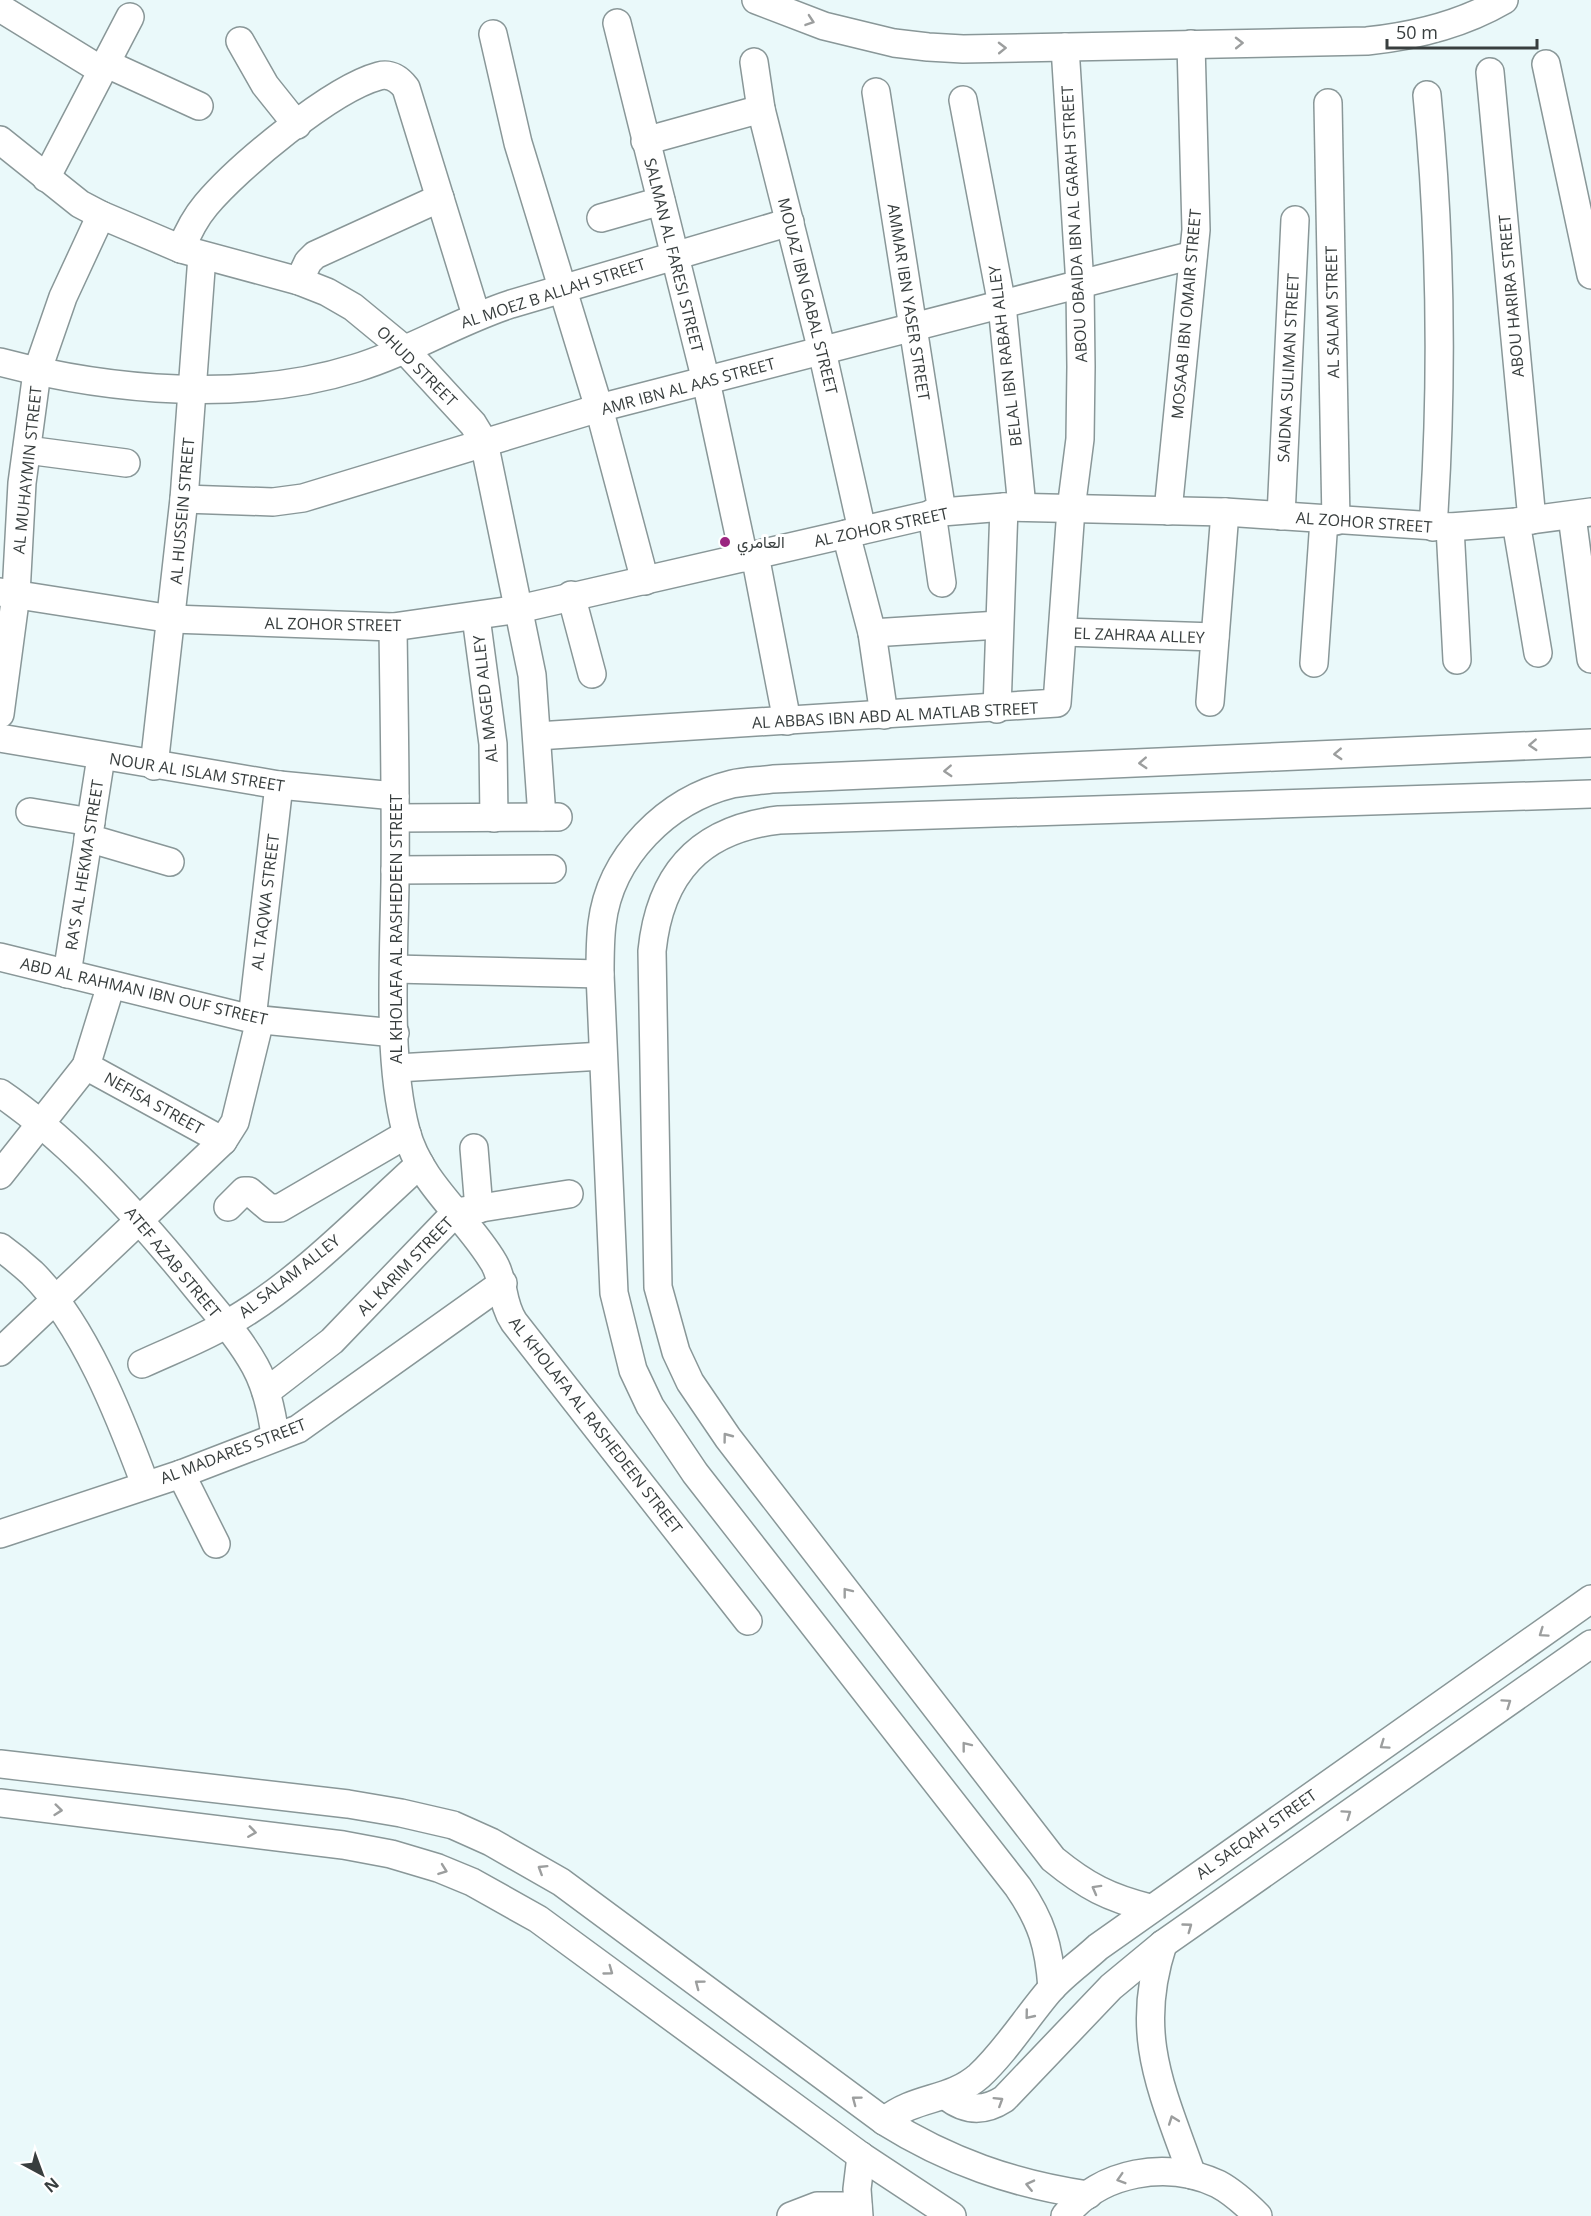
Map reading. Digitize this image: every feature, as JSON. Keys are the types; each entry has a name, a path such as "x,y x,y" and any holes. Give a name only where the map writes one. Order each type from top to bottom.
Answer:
{"street":[{"path":"756,0 825,26 894,43 963,49 1367,40 1398,37 1460,21 1504,0"},
{"path":"0,8 103,67 198,106"},
{"path":"46,178 130,17"},
{"name":"SALMAN AL FARESI STREET","path":"616,23 749,556 787,721"},
{"path":"493,34 518,143 564,287 645,581"},
{"path":"240,41 265,85 297,125"},
{"name":"MOSAAB IBN OMAIR STREET","path":"1168,512 1196,218 1191,44"},
{"name":"ABOU OBAIDA IBN AL GARAH STREET","path":"1065,47 1080,285 1080,439 1071,509"},
{"name":"MOUAZ IBN GABAL STREET","path":"754,62 761,108 822,351 872,633 884,715"},
{"path":"1546,64 1591,275"},
{"name":"ABOU HARIRA STREET","path":"1490,72 1524,521 1538,652"},
{"path":"191,253 194,223 216,194 265,149 340,94 379,76 390,76 400,80 406,88 476,315"},
{"name":"AMMAR IBN YASER STREET","path":"876,92 913,327 937,512 942,583"},
{"path":"1427,95 1435,178 1441,314 1439,433 1441,527 1457,660"},
{"name":"BELAL IBN RABAH ALLEY","path":"963,100 1002,305 1013,507 999,625 998,709"},
{"name":"AL SALAM STREET","path":"1314,663 1330,521 1328,103"},
{"path":"645,141 761,108"},
{"name":"OHUD STREET","path":"0,140 80,204 101,215 191,253 299,281 327,292 353,307 404,349 473,424 484,442 532,675 537,736 550,817"},
{"path":"299,281 302,271 315,255 440,198"},
{"path":"601,218 661,201"},
{"name":"AL MUHAYMIN STREET","path":"0,714 8,593 38,372 63,297 101,215"},
{"name":"SAIDNA SULIMAN STREET","path":"1281,516 1295,220"},
{"name":"AL MOEZ B ALLAH STREET","path":"0,362 38,372 105,384 192,389 256,386 316,378 356,369 476,315 564,287 790,222"},
{"name":"AL HUSSEIN STREET","path":"154,766 172,619 192,389 191,253"},
{"name":"AMR IBN AL AAS STREET","path":"184,499 273,502 303,498 599,408 1193,255"},
{"path":"27,450 126,463"},
{"name":"AL ZOHOR STREET","path":"8,593 172,619 393,627 476,617 519,609 571,595 645,581 937,512 1013,507 1225,512 1441,527 1581,514"},
{"name":"AL ABBAS IBN ABD AL MATLAB STREET","path":"537,736 998,709 1057,703 1071,509"},
{"path":"1210,702 1225,512"},
{"path":"1581,514 1591,659"},
{"path":"571,595 592,674"},
{"name":"AL MAGED ALLEY","path":"476,617 493,744 494,818"},
{"path":"872,633 930,640 999,625"},
{"name":"AL KHOLAFA AL RASHEDEEN STREET","path":"393,627 396,807 395,1033 399,1101 407,1134 420,1164 434,1187 468,1211 503,1283 502,1297 514,1322 748,1621"},
{"name":"EL ZAHRAA ALLEY","path":"1063,632 1215,638"},
{"name":"NOUR AL ISLAM STREET","path":"0,738 396,807 494,818 550,817"},
{"path":"1052,1988 1050,1956 1043,1931 1018,1887 695,1473 650,1406 633,1370 614,1293 603,1056 600,974 602,923 613,884 633,849 669,814 695,797 732,784 773,779 1591,743"},
{"name":"RA'S AL HEKMA STREET","path":"67,974 101,757"},
{"name":"AL TAQWA STREET","path":"0,1352 223,1141 235,1122 256,1020 279,785"},
{"path":"1150,1908 1115,1900 1093,1889 1053,1859 708,1411 676,1352 658,1287 652,951 655,922 664,894 679,870 692,856 723,833 750,823 779,820 1591,794"},
{"path":"30,812 89,830 170,862"},
{"path":"395,870 552,869"},
{"name":"ABD AL RAHMAN IBN OUF STREET","path":"0,957 256,1020 395,1033"},
{"path":"394,969 600,974"},
{"path":"0,1175 86,1066 111,985"},
{"path":"397,1068 603,1056"},
{"name":"NEFISA STREET","path":"86,1066 223,1141"},
{"name":"ATEF AZAB STREET","path":"0,1093 40,1124 142,1220 226,1325 256,1368 266,1392 275,1436"},
{"path":"228,1207 244,1191 249,1191 269,1208 280,1208 407,1134"},
{"path":"474,1148 468,1211 569,1194"},
{"name":"AL SALAM ALLEY","path":"142,1364 226,1325 306,1266 420,1164"},
{"name":"AL KARIM STREET","path":"266,1392 340,1333 468,1211"},
{"path":"0,1247 33,1274 55,1302 99,1374 145,1484"},
{"name":"AL MADARES STREET","path":"0,1534 180,1474 308,1423 503,1283"},
{"path":"180,1474 216,1544"},
{"name":"AL SAEQAH STREET","path":"884,2121 910,2104 946,2096 980,2075 1052,1988 1098,1947 1150,1908 1591,1599"},
{"path":"946,2096 966,2108 977,2109 987,2108 1004,2100 1111,1988 1164,1944 1591,1644"},
{"path":"0,1764 222,1789 401,1813 453,1825 491,1842 561,1882 884,2121 914,2140 979,2170 1051,2189 1088,2195"},
{"path":"218,1828 222,1789"},
{"path":"0,1803 343,1845 391,1854 472,1882 538,1919 861,2156 952,2216"},
{"path":"1018,1887 1053,1859"},
{"path":"1164,1944 1151,1991 1151,2049 1155,2072 1192,2175"},
{"path":"791,2216 817,2206 859,2211 861,2156"},
{"path":"1065,2216 1088,2195 1112,2181 1138,2173 1165,2171 1192,2175 1218,2185 1241,2199 1258,2216"}],"place":[{"name":"العامري","path":"725,542"}]}
